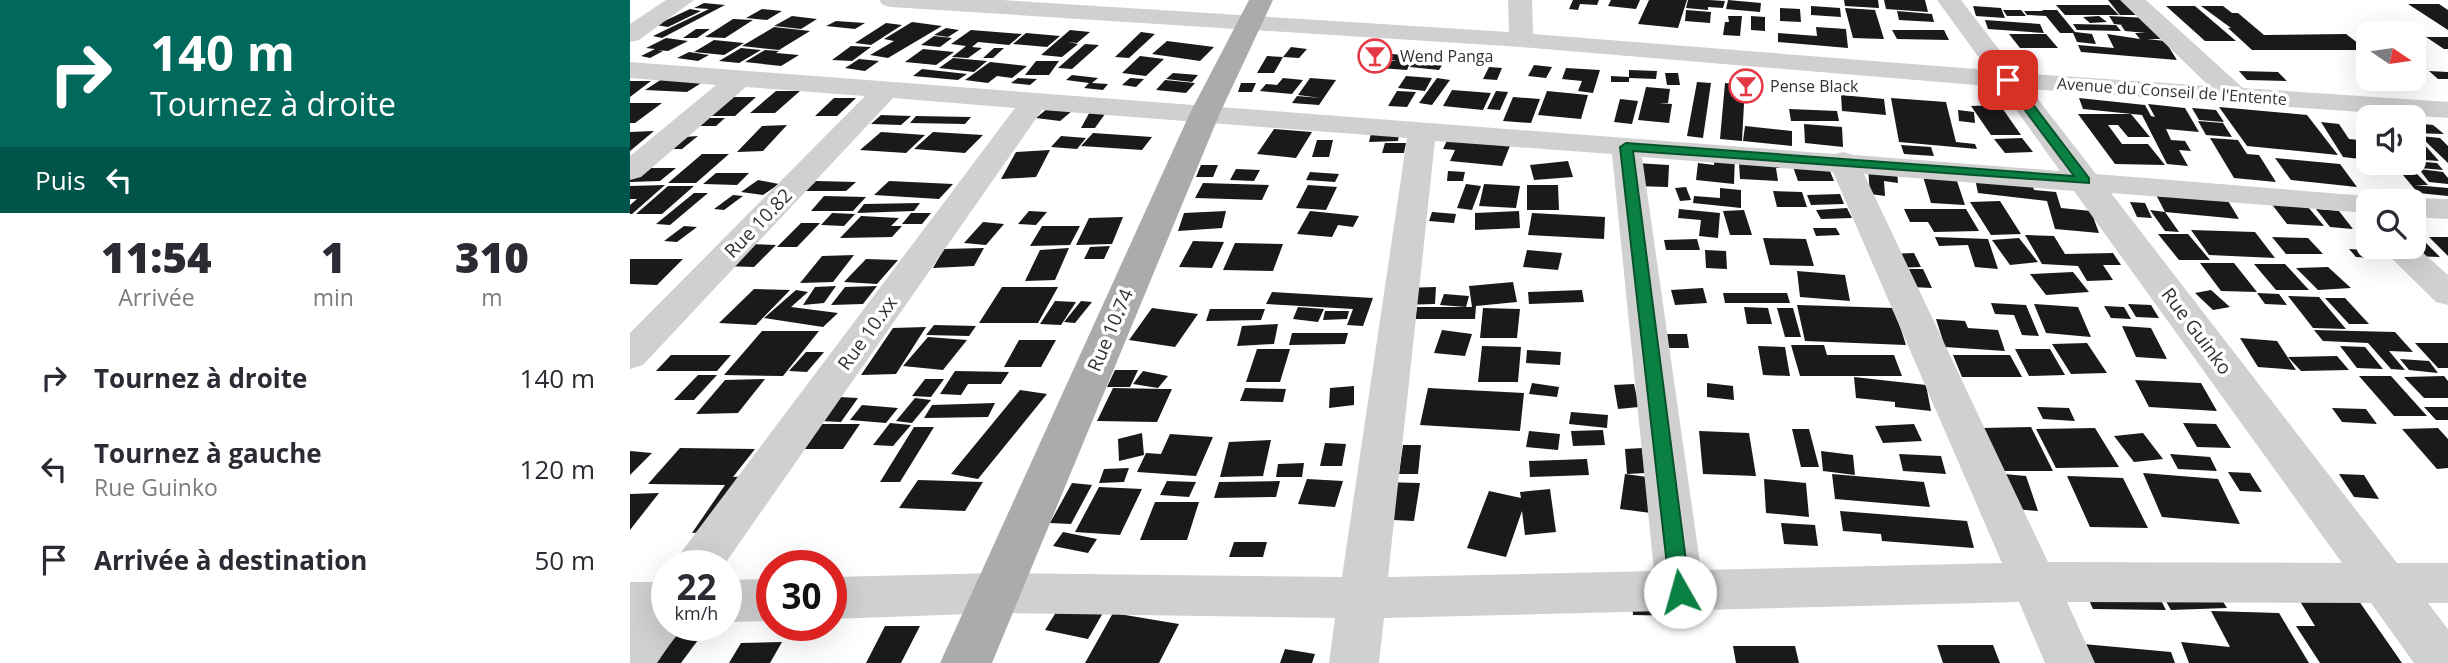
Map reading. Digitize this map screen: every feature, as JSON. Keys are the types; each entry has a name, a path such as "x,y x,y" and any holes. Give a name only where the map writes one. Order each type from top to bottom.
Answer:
{"main road":[{"name":"Rue 10.74","path":"966,663 1205,113 1255,11"}],"street":[{"path":"630,34 682,0"},
{"name":"Avenue du Conseil de l'Entente","path":"891,0 1255,11 1521,40 2008,80 2448,110"},
{"path":"1520,0 1521,40"},
{"name":"Rue Guinko","path":"1949,0 2444,663"},
{"path":"2132,0 2236,96"},
{"path":"630,70 2084,180 2356,208"},
{"path":"630,172 739,79"},
{"name":"Rue 10.82","path":"630,356 887,89"},
{"name":"Rue 10.xx","path":"709,550 1035,100"},
{"path":"1354,663 1422,131"},
{"path":"1626,147 1680,592"},
{"path":"1843,162 2070,663"},
{"path":"2426,208 2448,209"},
{"path":"2410,259 2448,294"},
{"path":"847,598 998,593 1363,598 2035,582 2448,583"},
{"path":"630,603 651,603"},
{"path":"630,660 651,631"}],"building":[{"path":"1573,0 1599,0 1597,5 1580,4 1578,10 1569,9"},
{"path":"1611,0 1640,0 1636,9 1608,6"},
{"path":"1649,0 1687,0 1678,28 1638,24"},
{"path":"1688,0 1725,1 1723,8 1708,7 1708,10 1686,8"},
{"path":"1728,0 1761,3 1760,12 1726,9"},
{"path":"1844,0 1878,0 1879,8 1845,6"},
{"path":"1884,0 1925,0 1928,12 1886,9"},
{"path":"2108,0 2125,0 2138,15 2120,15"},
{"path":"704,3 725,5 662,38 653,36 709,9 694,8"},
{"path":"2408,4 2439,4 2448,10 2448,30"},
{"path":"2056,5 2109,5 2119,15 2065,15"},
{"path":"1811,6 1840,8 1841,17 1811,15"},
{"path":"1973,6 2001,8 2005,18 1976,16"},
{"path":"2166,6 2195,6 2236,41 2205,41"},
{"path":"2201,6 2223,6 2232,13 2238,13 2264,35 2346,34 2356,42 2356,50 2252,50 2228,28 2231,28"},
{"path":"1780,8 1800,9 1801,22 1780,21"},
{"path":"1845,8 1875,10 1884,39 1853,38"},
{"path":"690,9 701,11 668,27 656,25"},
{"path":"762,9 782,11 767,20 746,18"},
{"path":"1686,10 1711,12 1710,23 1685,21"},
{"path":"2003,10 2021,10 2026,16 2007,16"},
{"path":"2057,10 2075,32 2092,34 2096,44 2077,42 2073,33 2060,33 2046,16 2027,15 2024,11"},
{"path":"1897,11 1932,14 1934,22 1899,20"},
{"path":"792,16 817,19 801,29 774,26"},
{"path":"1728,16 1742,16 1740,36 1723,35 1725,22 1729,22"},
{"path":"1751,16 1765,17 1765,31 1751,30"},
{"path":"2099,16 2107,22 2090,23 2083,17"},
{"path":"2109,16 2147,18 2164,39 2147,39 2165,41 2177,60 2081,52 2078,45 2114,48 2107,34 2140,39 2135,33 2146,33 2125,31 2123,25 2114,24"},
{"path":"733,19 753,20 725,38 705,37"},
{"path":"1985,20 2040,24 2044,33 1988,29"},
{"path":"836,21 865,23 855,29 826,26"},
{"path":"912,22 942,26 888,58 870,55 894,41 884,39"},
{"path":"886,23 902,25 871,45 855,43"},
{"path":"2073,24 2116,25 2121,31 2077,30"},
{"path":"774,27 810,31 779,50 742,46"},
{"path":"1816,27 1846,29 1848,48 1778,42 1778,33 1817,36"},
{"path":"946,28 959,30 948,37 934,35"},
{"path":"696,29 710,29 697,38 683,38"},
{"path":"971,30 1022,34 1009,45 978,42 972,47 982,48 968,58 952,57 966,46 951,44"},
{"path":"1070,30 1090,32 1077,43 1068,42 1078,44 1062,57 1041,55"},
{"path":"1892,30 1944,30 1949,40 1897,39"},
{"path":"1141,32 1155,34 1129,58 1115,57"},
{"path":"1026,33 1060,36 1047,47 1013,44"},
{"path":"2009,34 2046,34 2058,48 2020,48"},
{"path":"934,36 952,38 940,47 921,45"},
{"path":"2426,37 2448,37 2448,49"},
{"path":"666,38 688,41 668,51 657,50 663,51 650,58 641,56 655,49 646,48"},
{"path":"714,40 744,43 724,55 694,52"},
{"path":"1167,41 1214,47 1200,61 1152,54"},
{"path":"1085,44 1099,45 1072,69 1058,68"},
{"path":"851,46 871,47 852,61 832,60"},
{"path":"1291,47 1307,49 1299,58 1283,57"},
{"path":"741,48 761,50 739,63 719,61"},
{"path":"994,48 1004,48 993,58 983,58"},
{"path":"923,49 954,52 936,65 905,62"},
{"path":"765,50 799,55 781,66 745,62"},
{"path":"689,52 709,55 698,61 677,58"},
{"path":"1392,54 1446,59 1439,70 1410,67 1413,61 1407,70 1380,68 1385,60 1397,61 1388,59"},
{"path":"1140,56 1164,59 1146,76 1122,73"},
{"path":"1267,56 1283,57 1274,73 1257,73"},
{"path":"953,58 987,61 974,72 939,68"},
{"path":"859,59 879,61 865,71 845,68"},
{"path":"1036,61 1059,61 1049,75 1025,75"},
{"path":"990,62 1027,66 1012,78 997,76 988,83 965,80"},
{"path":"1534,65 1552,67 1546,78 1528,76"},
{"path":"1489,67 1502,68 1497,80 1483,79"},
{"path":"1566,68 1600,70 1593,93 1578,91 1582,81 1562,79"},
{"path":"922,69 967,74 958,80 913,76"},
{"path":"1629,70 1657,71 1656,79 1629,78 1629,82 1611,82 1611,76 1629,77"},
{"path":"2239,71 2278,72 2287,81 2247,80"},
{"path":"2429,71 2448,72 2448,79 2438,79"},
{"path":"1173,73 1198,75 1192,82 1166,79"},
{"path":"1665,73 1678,73 1680,85 1667,85"},
{"path":"1072,75 1098,78 1092,83 1108,84 1103,90 1084,88 1089,83 1066,80"},
{"path":"1406,76 1432,78 1425,91 1398,88"},
{"path":"1018,78 1037,79 1030,85 1011,83"},
{"path":"1130,78 1144,79 1136,87 1122,85"},
{"path":"1283,78 1303,80 1292,94 1260,91 1266,84 1277,85"},
{"path":"1310,78 1336,80 1319,105 1292,103 1297,96 1321,98 1298,95"},
{"path":"1437,78 1450,80 1432,105 1419,103"},
{"path":"662,79 703,82 687,92 645,90"},
{"path":"1165,80 1195,83 1186,93 1156,90"},
{"path":"630,81 651,81 630,97"},
{"path":"1697,82 1711,83 1703,138 1687,136"},
{"path":"1241,83 1256,83 1252,92 1238,92"},
{"path":"1725,83 1745,85 1742,141 1720,139"},
{"path":"1646,87 1670,89 1668,103 1659,103 1672,104 1669,123 1638,120"},
{"path":"1452,90 1491,93 1483,110 1443,106"},
{"path":"776,91 800,91 775,113 750,113"},
{"path":"1397,91 1416,92 1407,107 1388,106"},
{"path":"1496,91 1508,92 1500,110 1487,109"},
{"path":"1547,91 1588,95 1581,119 1538,115"},
{"path":"1841,95 1884,99 1886,115 1842,111"},
{"path":"730,97 756,97 735,116 709,116"},
{"path":"1513,97 1540,99 1531,123 1503,121"},
{"path":"834,98 856,98 837,116 815,116"},
{"path":"1891,98 1946,102 1956,142 1975,144 1977,149 1899,142"},
{"path":"2079,98 2145,105 2151,116 2155,117 2148,104 2185,108 2199,132 2166,129 2171,140 2185,141 2191,151 2179,150 2188,166 2167,164 2142,115 2083,109"},
{"path":"1620,99 1638,101 1632,124 1614,122"},
{"path":"630,103 662,103 635,123 630,123"},
{"path":"2000,105 2021,135 1991,135 1971,106"},
{"path":"1093,106 1110,107 1095,128 1081,128"},
{"path":"2219,107 2307,115 2338,155 2247,146"},
{"path":"1048,108 1072,111 1060,121 1036,118"},
{"path":"2192,108 2216,110 2224,122 2199,120"},
{"path":"1789,109 1837,111 1839,121 1791,121"},
{"path":"1958,110 1974,112 1975,123 1959,121"},
{"path":"2078,114 2131,114 2150,137 2128,137 2118,125 2108,125 2122,144 2148,144 2165,165 2115,164"},
{"path":"881,115 911,116 901,125 871,124"},
{"path":"916,116 971,117 965,124 910,123"},
{"path":"706,118 725,118 716,126 696,126"},
{"path":"2198,121 2223,123 2232,137 2206,135"},
{"path":"2321,122 2339,124 2349,139 2356,140 2356,159 2343,157"},
{"path":"1804,124 1842,127 1843,147 1805,143"},
{"path":"2426,124 2433,125 2444,134 2426,133"},
{"path":"787,125 763,151 737,152 762,126"},
{"path":"1745,126 1792,131 1792,146 1743,141"},
{"path":"1274,129 1312,132 1296,158 1257,154"},
{"path":"1372,129 1400,129 1398,141 1369,142"},
{"path":"654,131 630,151 630,132"},
{"path":"881,132 925,135 906,153 860,150"},
{"path":"933,132 983,135 965,153 914,149"},
{"path":"1093,133 1152,137 1142,150 1081,146"},
{"path":"1450,134 1513,138 1502,166 1450,161 1455,150 1443,149"},
{"path":"698,136 682,149 669,149 684,137"},
{"path":"1061,136 1086,138 1077,149 1051,147"},
{"path":"2426,137 2440,138 2448,146 2448,163 2426,142"},
{"path":"2022,138 2033,152 2005,153 1994,139"},
{"path":"2210,138 2238,140 2247,154 2259,155 2276,182 2234,178"},
{"path":"1317,140 1333,140 1329,157 1312,157"},
{"path":"1385,143 1406,143 1404,153 1382,153"},
{"path":"1901,145 1931,147 1934,156 1904,154"},
{"path":"2426,146 2439,161 2426,160"},
{"path":"1050,150 1036,177 1001,179 1016,152"},
{"path":"1715,153 1735,155 1734,184 1696,180 1698,163 1714,165"},
{"path":"702,154 729,154 696,183 668,183"},
{"path":"2275,158 2340,164 2357,187 2291,180"},
{"path":"1568,161 1573,177 1534,180 1530,165"},
{"path":"1791,161 1826,161 1834,181 1798,181"},
{"path":"2426,162 2437,163 2443,170 2426,169"},
{"path":"1636,163 1669,165 1668,187 1635,186"},
{"path":"1739,163 1790,168 1776,168 1778,181 1740,179"},
{"path":"1201,165 1218,165 1213,177 1196,177"},
{"path":"640,168 676,168 660,181 630,182 630,176"},
{"path":"1868,168 1897,171 1898,183 1884,181 1885,196 1870,194"},
{"path":"1236,169 1260,170 1254,181 1230,180"},
{"path":"1921,170 1954,172 1965,205 1931,203"},
{"path":"2426,170 2443,172 2448,178 2448,184 2429,182 2424,175 2426,175"},
{"path":"1448,171 1465,172 1463,181 1447,181"},
{"path":"1310,172 1339,174 1335,182 1306,180"},
{"path":"716,173 749,173 737,185 703,184"},
{"path":"1974,174 2031,180 2034,190 2056,192 2061,208 2091,211 2099,233 2055,229 2047,201 1978,193"},
{"path":"2403,175 2418,175 2428,185 2414,185 2448,188 2448,196 2426,194 2426,189 2415,189"},
{"path":"758,180 779,184 763,195 741,192"},
{"path":"816,181 856,182 846,191 806,191"},
{"path":"889,181 953,184 939,199 874,195"},
{"path":"1203,183 1269,185 1262,200 1195,198"},
{"path":"1466,184 1481,186 1472,210 1457,208"},
{"path":"1484,184 1520,186 1516,208 1479,206"},
{"path":"665,185 630,214 630,205 637,199 630,199 630,186"},
{"path":"1308,185 1337,187 1326,210 1296,208"},
{"path":"1527,185 1558,185 1559,210 1527,210"},
{"path":"668,186 694,186 662,214 636,214"},
{"path":"1686,187 1691,200 1680,201 1675,188"},
{"path":"1720,188 1741,190 1741,208 1693,203 1694,196 1720,198"},
{"path":"2153,189 2225,196 2239,219 2165,212"},
{"path":"1773,191 1802,192 1807,207 1777,207"},
{"path":"694,193 708,193 670,225 656,224"},
{"path":"1840,194 1844,204 1811,205 1807,195"},
{"path":"733,195 743,196 724,210 714,209"},
{"path":"824,196 866,197 853,211 811,211"},
{"path":"2267,198 2303,201 2324,226 2287,224"},
{"path":"2000,201 2021,234 1991,235 1970,202"},
{"path":"2130,202 2145,203 2152,218 2137,217"},
{"path":"920,203 914,211 857,213 864,204"},
{"path":"1847,208 1852,218 1821,219 1816,210"},
{"path":"1679,209 1720,213 1718,238 1699,236 1701,220 1678,218"},
{"path":"1904,209 1966,209 1979,231 1934,232 1928,222 1910,222"},
{"path":"2316,209 2339,211 2353,229 2330,227"},
{"path":"1744,210 1752,235 1730,235 1723,211"},
{"path":"2150,210 2165,212 2179,232 2165,231"},
{"path":"1029,211 1047,212 1036,225 1018,224"},
{"path":"1226,211 1222,228 1178,231 1184,213"},
{"path":"1310,211 1359,216 1353,227 1338,225 1332,237 1297,234"},
{"path":"1519,211 1520,228 1475,230 1475,213"},
{"path":"1432,212 1456,214 1454,223 1429,221"},
{"path":"832,213 855,214 844,226 821,225"},
{"path":"911,213 931,213 922,224 902,224"},
{"path":"1532,213 1605,217 1604,239 1528,235"},
{"path":"861,216 899,218 891,226 902,226 892,237 840,238"},
{"path":"1123,217 1112,244 1076,245 1089,218"},
{"path":"983,222 1004,224 986,245 964,243"},
{"path":"801,223 820,223 797,247 777,247"},
{"path":"684,226 697,227 677,242 664,241"},
{"path":"1042,226 1080,226 1070,245 1030,246"},
{"path":"1813,228 1836,228 1840,235 1816,236"},
{"path":"2191,230 2255,232 2275,258 2209,255"},
{"path":"2158,234 2188,234 2210,260 2179,260"},
{"path":"2025,235 2054,236 2065,254 2113,253 2121,265 2103,265 2113,280 2087,281 2078,266 2042,264"},
{"path":"1935,237 1988,239 1998,269 1975,267 1968,245 1939,246"},
{"path":"2272,237 2308,238 2323,254 2286,254"},
{"path":"2429,237 2448,237 2448,256"},
{"path":"1763,238 1806,239 1814,266 1770,265"},
{"path":"2019,238 2038,262 2010,265 1992,240"},
{"path":"1697,239 1700,250 1666,250 1664,240"},
{"path":"1193,241 1224,242 1212,268 1179,267"},
{"path":"1235,243 1283,244 1273,271 1223,270"},
{"path":"2426,243 2440,257 2426,257"},
{"path":"747,244 776,245 754,267 723,266"},
{"path":"1110,246 1104,259 1084,259 1090,247"},
{"path":"984,248 974,266 933,268 944,249"},
{"path":"1069,248 1055,280 1025,281 1040,250"},
{"path":"1527,250 1562,253 1558,270 1523,267"},
{"path":"1705,250 1726,251 1727,269 1706,268"},
{"path":"1914,253 1921,267 1895,268 1889,254"},
{"path":"854,255 833,282 800,283 822,256"},
{"path":"630,259 683,259 657,285 630,284"},
{"path":"866,259 898,260 877,284 844,282"},
{"path":"2200,263 2234,263 2257,292 2221,291"},
{"path":"2254,264 2285,264 2309,290 2276,290"},
{"path":"2328,267 2351,288 2318,290 2296,268"},
{"path":"1904,269 1923,269 1932,288 1912,287"},
{"path":"1797,271 1845,275 1850,301 1800,297"},
{"path":"2073,272 2089,292 2046,295 2030,274"},
{"path":"1513,282 1517,302 1476,306 1475,319 1415,319 1417,307 1472,307 1469,286"},
{"path":"836,286 824,303 803,305 815,287"},
{"path":"877,286 863,304 831,305 845,287"},
{"path":"1002,287 1058,287 1038,323 979,323"},
{"path":"1436,287 1435,304 1399,305 1402,288"},
{"path":"1703,288 1707,303 1675,305 1671,290"},
{"path":"754,289 790,290 756,325 719,323"},
{"path":"796,290 808,292 791,307 838,313 823,327 764,318"},
{"path":"1582,290 1584,302 1529,304 1528,292"},
{"path":"2211,290 2230,307 2213,310 2195,293"},
{"path":"1272,292 1373,298 1363,326 1347,325 1353,309 1266,304"},
{"path":"1723,293 1787,293 1790,303 1725,303"},
{"path":"2257,293 2279,294 2287,305 2265,304"},
{"path":"1444,294 1469,296 1466,307 1440,305"},
{"path":"2288,296 2319,297 2346,329 2313,328"},
{"path":"2325,298 2345,298 2369,324 2349,324"},
{"path":"1055,301 1076,302 1061,325 1040,324"},
{"path":"1081,301 1092,302 1075,323 1064,322"},
{"path":"1991,303 2026,305 2039,336 2022,335 2014,315 1995,314"},
{"path":"2034,304 2078,307 2091,337 2046,333"},
{"path":"2128,304 2151,305 2159,318 2136,317"},
{"path":"1797,305 1894,308 1906,345 1805,341"},
{"path":"2104,306 2124,307 2131,319 2111,318"},
{"path":"1298,307 1324,309 1318,322 1293,319"},
{"path":"1744,307 1768,308 1772,324 1747,324"},
{"path":"1152,308 1198,314 1175,347 1129,340"},
{"path":"1483,308 1520,309 1517,338 1480,338"},
{"path":"1777,308 1793,308 1801,337 1785,337"},
{"path":"1210,309 1265,309 1261,320 1206,321"},
{"path":"1325,311 1349,311 1347,319 1323,320"},
{"path":"1936,319 1965,321 1968,328 1998,330 2005,351 1945,347"},
{"path":"1278,324 1274,344 1237,346 1242,326"},
{"path":"934,325 976,326 969,336 926,335"},
{"path":"2122,326 2151,328 2167,359 2136,357"},
{"path":"926,327 896,374 861,375 893,328"},
{"path":"1442,330 1472,334 1465,356 1434,353"},
{"path":"2314,330 2395,332 2413,352 2389,351 2405,370 2391,369 2368,343 2323,341"},
{"path":"762,331 819,331 783,376 724,375"},
{"path":"1292,333 1348,333 1345,344 1289,345"},
{"path":"1667,334 1687,334 1689,348 1668,348"},
{"path":"928,337 967,340 943,370 903,366"},
{"path":"2240,338 2277,341 2296,370 2258,367"},
{"path":"1019,340 1056,340 1041,367 1004,367"},
{"path":"2087,343 2107,373 2071,374 2052,344"},
{"path":"2415,343 2448,343 2448,368 2438,368"},
{"path":"1791,345 1824,345 1827,355 1894,355 1902,376 1800,376"},
{"path":"1482,346 1521,347 1518,382 1478,382"},
{"path":"1758,346 1785,347 1790,376 1763,375"},
{"path":"2340,346 2365,347 2383,369 2357,368"},
{"path":"1257,349 1290,349 1280,382 1246,382"},
{"path":"2015,349 2050,349 2065,375 2029,376"},
{"path":"1527,350 1561,352 1560,365 1526,363"},
{"path":"806,352 824,352 807,372 789,371"},
{"path":"671,355 731,355 717,371 656,371"},
{"path":"1953,355 2010,355 2022,377 1962,377"},
{"path":"2337,356 2349,370 2301,371 2288,357"},
{"path":"2400,359 2429,361 2438,373 2409,370"},
{"path":"1115,370 1138,370 1130,387 1107,387"},
{"path":"955,371 1009,372 1001,384 968,384 961,395 940,394"},
{"path":"1143,371 1168,376 1158,388 1133,384"},
{"path":"698,375 717,375 694,400 674,400"},
{"path":"2359,376 2391,376 2427,416 2394,416"},
{"path":"2444,376 2448,381 2448,398 2424,398 2404,377"},
{"path":"1854,377 1926,385 1931,411 1895,407 1895,402 1856,398"},
{"path":"765,379 738,413 696,414 725,380"},
{"path":"925,379 944,379 931,397 912,396"},
{"path":"2135,380 2201,383 2217,411 2149,407"},
{"path":"1532,383 1559,387 1557,397 1529,394"},
{"path":"1707,383 1733,386 1734,400 1707,397"},
{"path":"1634,384 1639,407 1618,409 1614,385"},
{"path":"1354,386 1354,405 1329,408 1330,388"},
{"path":"1113,388 1172,389 1157,422 1097,421"},
{"path":"1245,388 1286,389 1283,402 1240,401"},
{"path":"1428,388 1524,393 1520,431 1420,425"},
{"path":"1020,390 1047,394 978,479 951,474"},
{"path":"839,397 858,398 841,422 821,421"},
{"path":"915,398 931,400 912,423 896,421"},
{"path":"995,403 988,417 924,418 932,405"},
{"path":"862,405 898,408 886,423 850,420"},
{"path":"2037,407 2069,408 2075,421 2043,419"},
{"path":"2424,407 2448,407 2448,420 2436,420"},
{"path":"2332,408 2366,409 2377,424 2342,422"},
{"path":"1571,412 1608,415 1607,428 1569,424"},
{"path":"890,423 911,425 893,446 873,445"},
{"path":"2183,423 2216,424 2231,448 2197,447"},
{"path":"821,424 860,424 843,449 804,449"},
{"path":"1914,424 1922,441 1883,443 1875,426"},
{"path":"914,427 934,427 900,482 880,482"},
{"path":"2031,427 2053,471 2002,471 1982,428"},
{"path":"2095,428 2119,467 2056,468 2036,429"},
{"path":"2438,428 2448,439 2448,468 2437,469 2402,429"},
{"path":"1792,429 1809,429 1819,467 1801,467"},
{"path":"1603,430 1605,445 1573,446 1571,431"},
{"path":"1529,431 1560,434 1558,450 1526,447"},
{"path":"1699,431 1749,433 1756,476 1703,474"},
{"path":"1142,433 1144,455 1119,461 1118,439"},
{"path":"2143,433 2163,459 2134,462 2114,436"},
{"path":"1170,434 1213,437 1196,476 1137,472 1146,453 1161,454"},
{"path":"1271,440 1263,476 1220,477 1229,442"},
{"path":"1325,443 1346,444 1342,466 1320,466"},
{"path":"1403,445 1421,445 1418,474 1399,474"},
{"path":"680,448 755,449 733,477 768,475 731,530 692,533 725,485 648,484"},
{"path":"1643,448 1646,473 1627,474 1625,449"},
{"path":"630,451 652,453 630,475"},
{"path":"1821,451 1853,455 1855,475 1823,471"},
{"path":"1899,454 1941,456 1946,474 1903,471"},
{"path":"2170,454 2210,457 2217,471 2178,469"},
{"path":"1587,459 1589,475 1530,477 1529,461"},
{"path":"1304,463 1302,477 1276,477 1278,464"},
{"path":"1129,468 1124,482 1099,483 1104,469"},
{"path":"2228,472 2250,473 2262,492 2240,491"},
{"path":"2143,473 2218,479 2240,524 2162,517"},
{"path":"1625,474 1655,478 1651,513 1620,509"},
{"path":"1832,474 1924,482 1930,507 1835,499"},
{"path":"2004,474 2026,476 2038,511 2015,509"},
{"path":"2339,474 2364,475 2379,499 2354,497"},
{"path":"2067,476 2123,478 2148,528 2090,527"},
{"path":"1307,479 1343,481 1335,507 1298,504"},
{"path":"1764,479 1806,483 1809,517 1766,513"},
{"path":"918,480 983,482 965,511 899,508"},
{"path":"1167,481 1196,482 1189,497 1160,495"},
{"path":"1280,481 1276,497 1214,498 1219,482"},
{"path":"1379,482 1420,483 1414,521 1372,519"},
{"path":"1072,483 1092,485 1071,524 1050,523"},
{"path":"1099,487 1142,489 1120,535 1075,532"},
{"path":"1550,489 1556,532 1525,535 1522,511 1506,557 1467,548 1489,491 1521,498 1520,492"},
{"path":"659,493 630,530 630,494"},
{"path":"1155,502 1199,502 1187,540 1140,540"},
{"path":"1840,511 1967,521 1974,548 1882,541 1881,534 1843,531"},
{"path":"1781,523 1815,525 1818,546 1784,544"},
{"path":"1063,532 1097,539 1088,553 1053,546"},
{"path":"1234,542 1267,542 1263,557 1229,557"},
{"path":"2080,580 2151,581 2166,610 2093,609"},
{"path":"2212,584 2227,608 2171,610 2157,586"},
{"path":"1631,593 1682,593 1684,616 1633,615"},
{"path":"2295,593 2354,594 2402,663 2320,663 2296,626 2315,626"},
{"path":"1066,596 1108,604 1088,639 1045,630"},
{"path":"2211,611 2279,613 2309,663 2189,663 2181,642 2230,647"},
{"path":"1113,613 1179,624 1159,663 1085,663"},
{"path":"885,626 920,626 901,663 866,663"},
{"path":"672,641 697,641 681,663 655,663"},
{"path":"782,642 770,663 729,663 741,643"},
{"path":"2083,644 2171,652 2175,663 2089,663"},
{"path":"1937,645 1993,645 2000,663 1943,663"},
{"path":"1733,646 1795,646 1799,663 1736,663"},
{"path":"1285,649 1315,654 1312,663 1280,663"}],"place":[{"name":"Wend Panga","path":"1375,56"},
{"name":"Pense Black","path":"1746,86"}],"route":[{"path":"1680,592 1626,147 2084,180 2008,80"}]}
